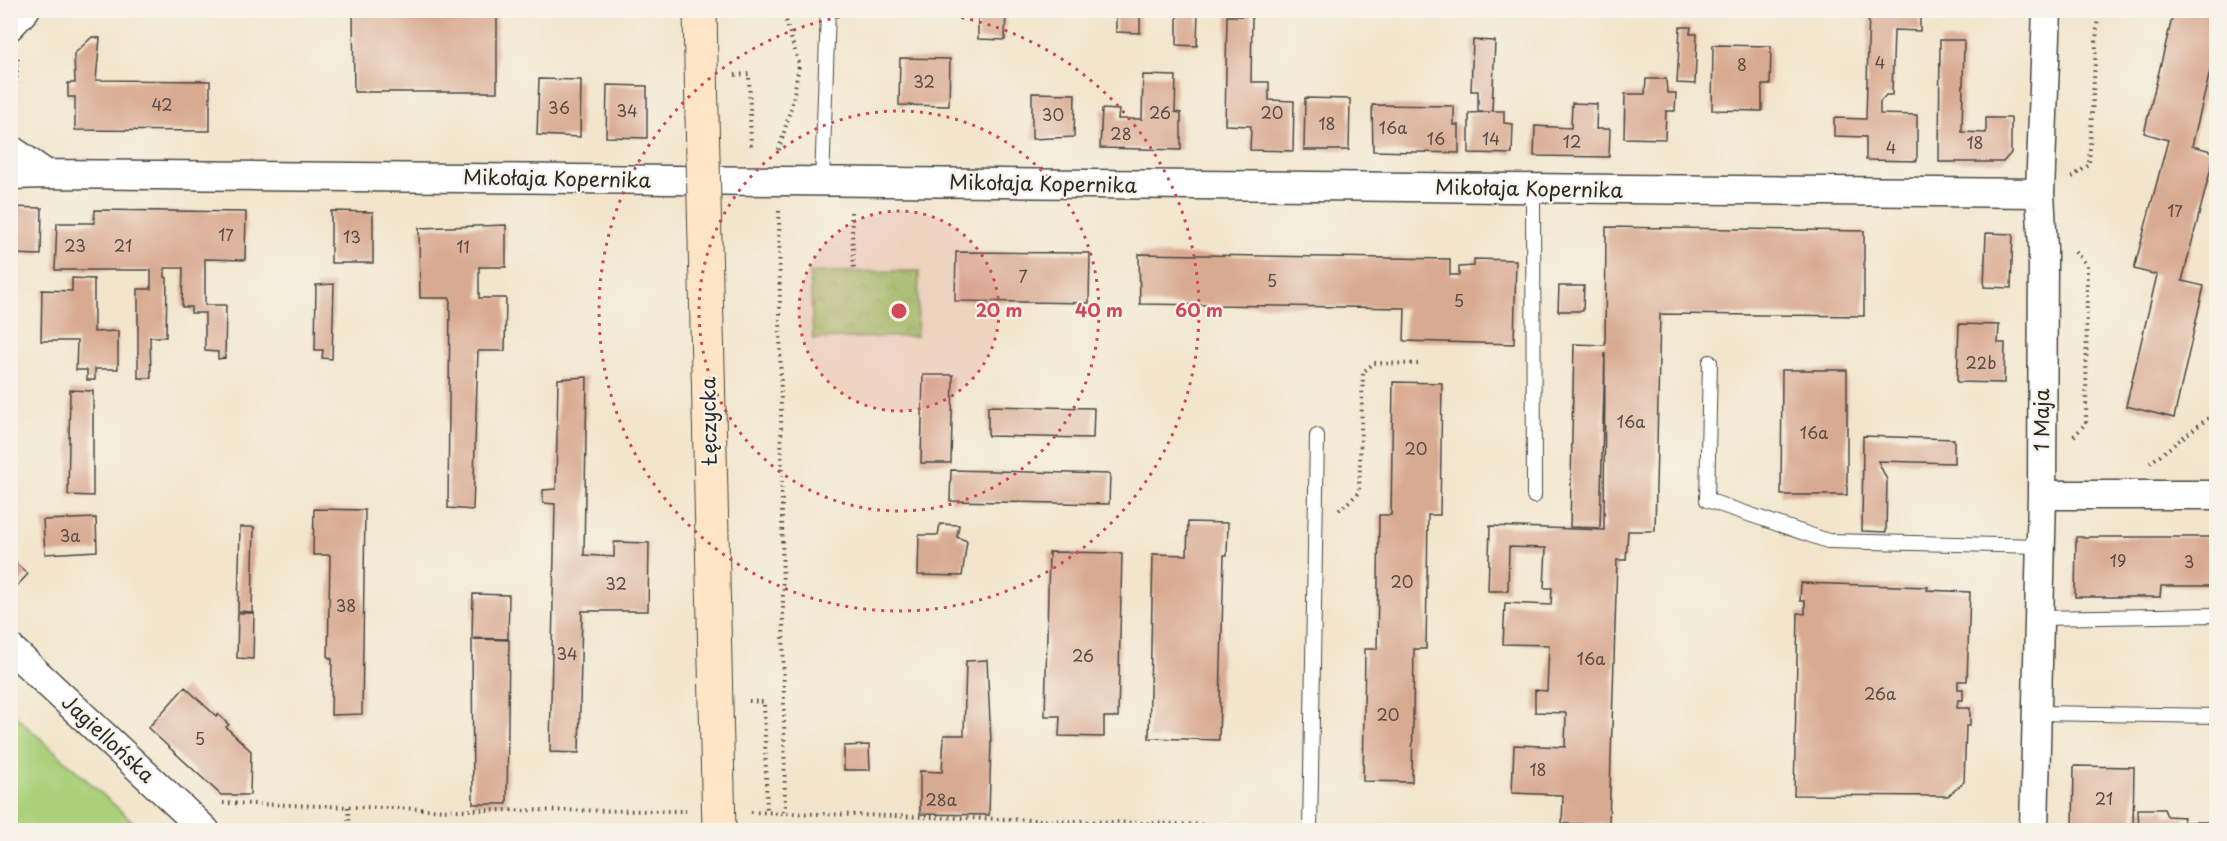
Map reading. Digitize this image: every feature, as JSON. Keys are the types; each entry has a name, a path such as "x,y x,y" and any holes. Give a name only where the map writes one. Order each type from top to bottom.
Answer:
{"street":[{"path":"13,36 25,10"},
{"name":"Łęczycka","path":"700,10 719,818"},
{"name":"1 Maja","path":"2034,831 2042,495 2043,248 2040,193 2047,10"},
{"path":"10,149 46,174"},
{"name":"Mikołaja Kopernika","path":"10,175 2040,193"},
{"path":"2042,495 2217,495"},
{"name":"Jagiellońska","path":"10,648 205,831"}],"lane":[{"path":"822,182 828,10"},
{"path":"1533,189 1534,496"},
{"path":"1710,362 1707,500 1828,541 2041,546"},
{"path":"1310,829 1317,436"},
{"path":"2039,618 2217,615"},
{"path":"2037,713 2217,716"}],"path":[{"path":"779,150 793,100 799,65 783,10"},
{"path":"10,100 15,95 17,73 18,51 13,36"},
{"path":"735,75 749,74 751,150"},
{"path":"779,204 785,812"},
{"path":"850,205 854,271"},
{"path":"1331,517 1359,493 1363,372 1374,363 1421,364"},
{"path":"2147,465 2217,412"},
{"path":"748,701 764,702 767,812"},
{"path":"221,803 719,818 785,812 1310,829 1478,831"},
{"path":"348,807 349,831"}],"green space":[{"path":"919,271 917,336 813,339 810,272"},
{"path":"11,712 142,830 11,830"}],"building":[{"path":"353,10 497,10 497,92 354,92"},
{"path":"897,10 958,10 958,17 898,16"},
{"path":"978,10 1006,10 1005,40 978,39"},
{"path":"1116,10 1140,10 1140,33 1116,32"},
{"path":"1177,10 1198,10 1197,46 1177,45"},
{"path":"1869,10 1920,10 1920,31 1894,30 1892,95 1886,95 1880,102 1880,114 1917,115 1917,161 1866,160 1866,137 1834,136 1834,118 1866,119"},
{"path":"2174,10 2203,10 2216,14 2216,47 2192,146 2215,152 2182,281 2204,286 2174,418 2126,406 2157,275 2134,269 2168,140 2144,133"},
{"path":"1227,16 1252,16 1251,82 1269,82 1269,100 1294,101 1293,151 1250,150 1251,126 1225,125"},
{"path":"1680,27 1691,27 1690,34 1697,34 1695,84 1677,83"},
{"path":"92,37 100,38 96,80 210,81 210,131 75,130 75,97 68,97 68,83 75,83 74,54"},
{"path":"1473,40 1495,41 1492,111 1504,111 1504,123 1513,124 1512,154 1469,153 1469,113 1490,112 1478,112 1478,91 1471,91"},
{"path":"1940,40 1964,40 1962,132 1986,133 1986,118 2011,118 2011,153 2003,162 1939,162"},
{"path":"1713,45 1771,46 1770,85 1762,85 1762,111 1712,110"},
{"path":"900,58 950,59 949,106 899,105"},
{"path":"1143,75 1176,76 1175,112 1181,113 1181,150 1100,148 1102,109 1119,110 1118,119 1142,119"},
{"path":"539,79 581,80 580,137 537,135"},
{"path":"1646,79 1666,79 1667,93 1676,93 1675,111 1666,111 1665,139 1624,138 1625,94 1645,94"},
{"path":"607,85 647,86 647,138 606,137"},
{"path":"1032,93 1075,94 1074,137 1032,139"},
{"path":"1305,98 1350,99 1349,150 1304,150"},
{"path":"1572,103 1597,104 1596,129 1610,129 1609,157 1534,156 1535,126 1571,128"},
{"path":"1372,105 1454,106 1454,125 1459,125 1459,153 1373,151"},
{"path":"10,207 42,208 41,255 10,254"},
{"path":"95,210 246,212 245,260 205,259 205,305 226,305 225,358 218,359 218,352 205,351 205,313 191,313 191,307 182,307 183,268 165,268 167,278 166,337 150,337 151,378 138,378 138,289 151,289 151,270 55,270 57,223 94,223"},
{"path":"331,211 373,212 373,263 331,263"},
{"path":"506,225 506,267 479,267 479,298 506,298 505,351 478,351 473,510 448,508 450,298 420,298 419,228"},
{"path":"1606,227 1864,231 1864,316 1660,314 1655,531 1628,531 1626,560 1617,560 1609,824 1562,824 1563,795 1512,793 1514,745 1565,747 1566,713 1535,712 1535,690 1547,691 1549,645 1503,644 1505,603 1551,605 1552,588 1544,588 1546,548 1509,547 1508,591 1488,591 1490,526 1604,530 1605,353 1600,528 1570,527 1574,344 1605,345"},
{"path":"1986,233 2013,234 2011,288 1984,287"},
{"path":"956,252 1090,253 1089,303 955,301"},
{"path":"1139,254 1450,259 1450,275 1459,275 1459,267 1474,266 1474,259 1516,260 1514,344 1404,341 1405,308 1140,304"},
{"path":"72,278 94,279 94,332 118,331 118,369 95,369 95,380 87,380 87,370 76,370 77,341 41,341 42,290 72,291"},
{"path":"334,284 332,359 322,358 323,350 315,350 316,285"},
{"path":"1559,286 1584,286 1583,311 1558,311"},
{"path":"1959,324 1999,325 1998,343 2005,343 2004,383 1957,382"},
{"path":"1782,370 1847,370 1847,495 1781,495"},
{"path":"923,375 953,375 951,463 921,463"},
{"path":"587,377 584,555 614,557 614,542 649,543 648,611 582,611 579,753 550,752 555,504 543,503 543,490 556,489 558,379"},
{"path":"1393,382 1442,383 1440,515 1428,515 1426,649 1414,649 1412,782 1363,781 1365,649 1377,649 1379,515 1391,515"},
{"path":"70,390 93,391 93,496 68,495"},
{"path":"988,406 1094,408 1093,438 988,436"},
{"path":"1863,436 1954,439 1954,463 1878,461 1887,480 1886,532 1862,531"},
{"path":"951,470 1110,474 1109,504 950,501"},
{"path":"314,509 365,510 362,714 331,715 332,659 328,657 330,555 313,555"},
{"path":"96,518 97,551 45,554 43,520"},
{"path":"1188,522 1228,523 1227,555 1224,555 1219,740 1149,738 1153,554 1187,555"},
{"path":"940,524 959,525 957,537 967,541 962,576 918,575 919,535 938,535"},
{"path":"240,527 254,527 252,612 238,611"},
{"path":"2076,537 2216,537 2216,586 2161,586 2160,597 2075,597"},
{"path":"1049,552 1122,553 1118,717 1104,717 1104,737 1059,736 1060,716 1045,716"},
{"path":"10,558 28,574 10,593"},
{"path":"1801,583 1928,587 1927,590 1970,592 1967,681 1958,681 1958,689 1963,689 1963,700 1958,700 1957,708 1970,708 1970,726 1966,726 1964,782 1948,796 1794,795 1798,613 1805,614 1805,601 1800,601"},
{"path":"473,594 509,595 508,639 472,638"},
{"path":"238,613 254,613 253,659 237,658"},
{"path":"472,639 509,640 507,804 473,804"},
{"path":"987,660 991,742 989,815 920,814 920,771 942,772 944,735 964,735 966,661"},
{"path":"185,687 216,716 218,714 229,725 226,727 251,751 250,795 221,795 148,728"},
{"path":"869,745 870,770 844,770 844,746"},
{"path":"2074,766 2134,767 2133,830 2073,830"},
{"path":"2138,809 2164,809 2167,816 2184,817 2181,830 2139,830"},
{"path":"2185,822 2216,822 2216,830 2185,830"}]}
